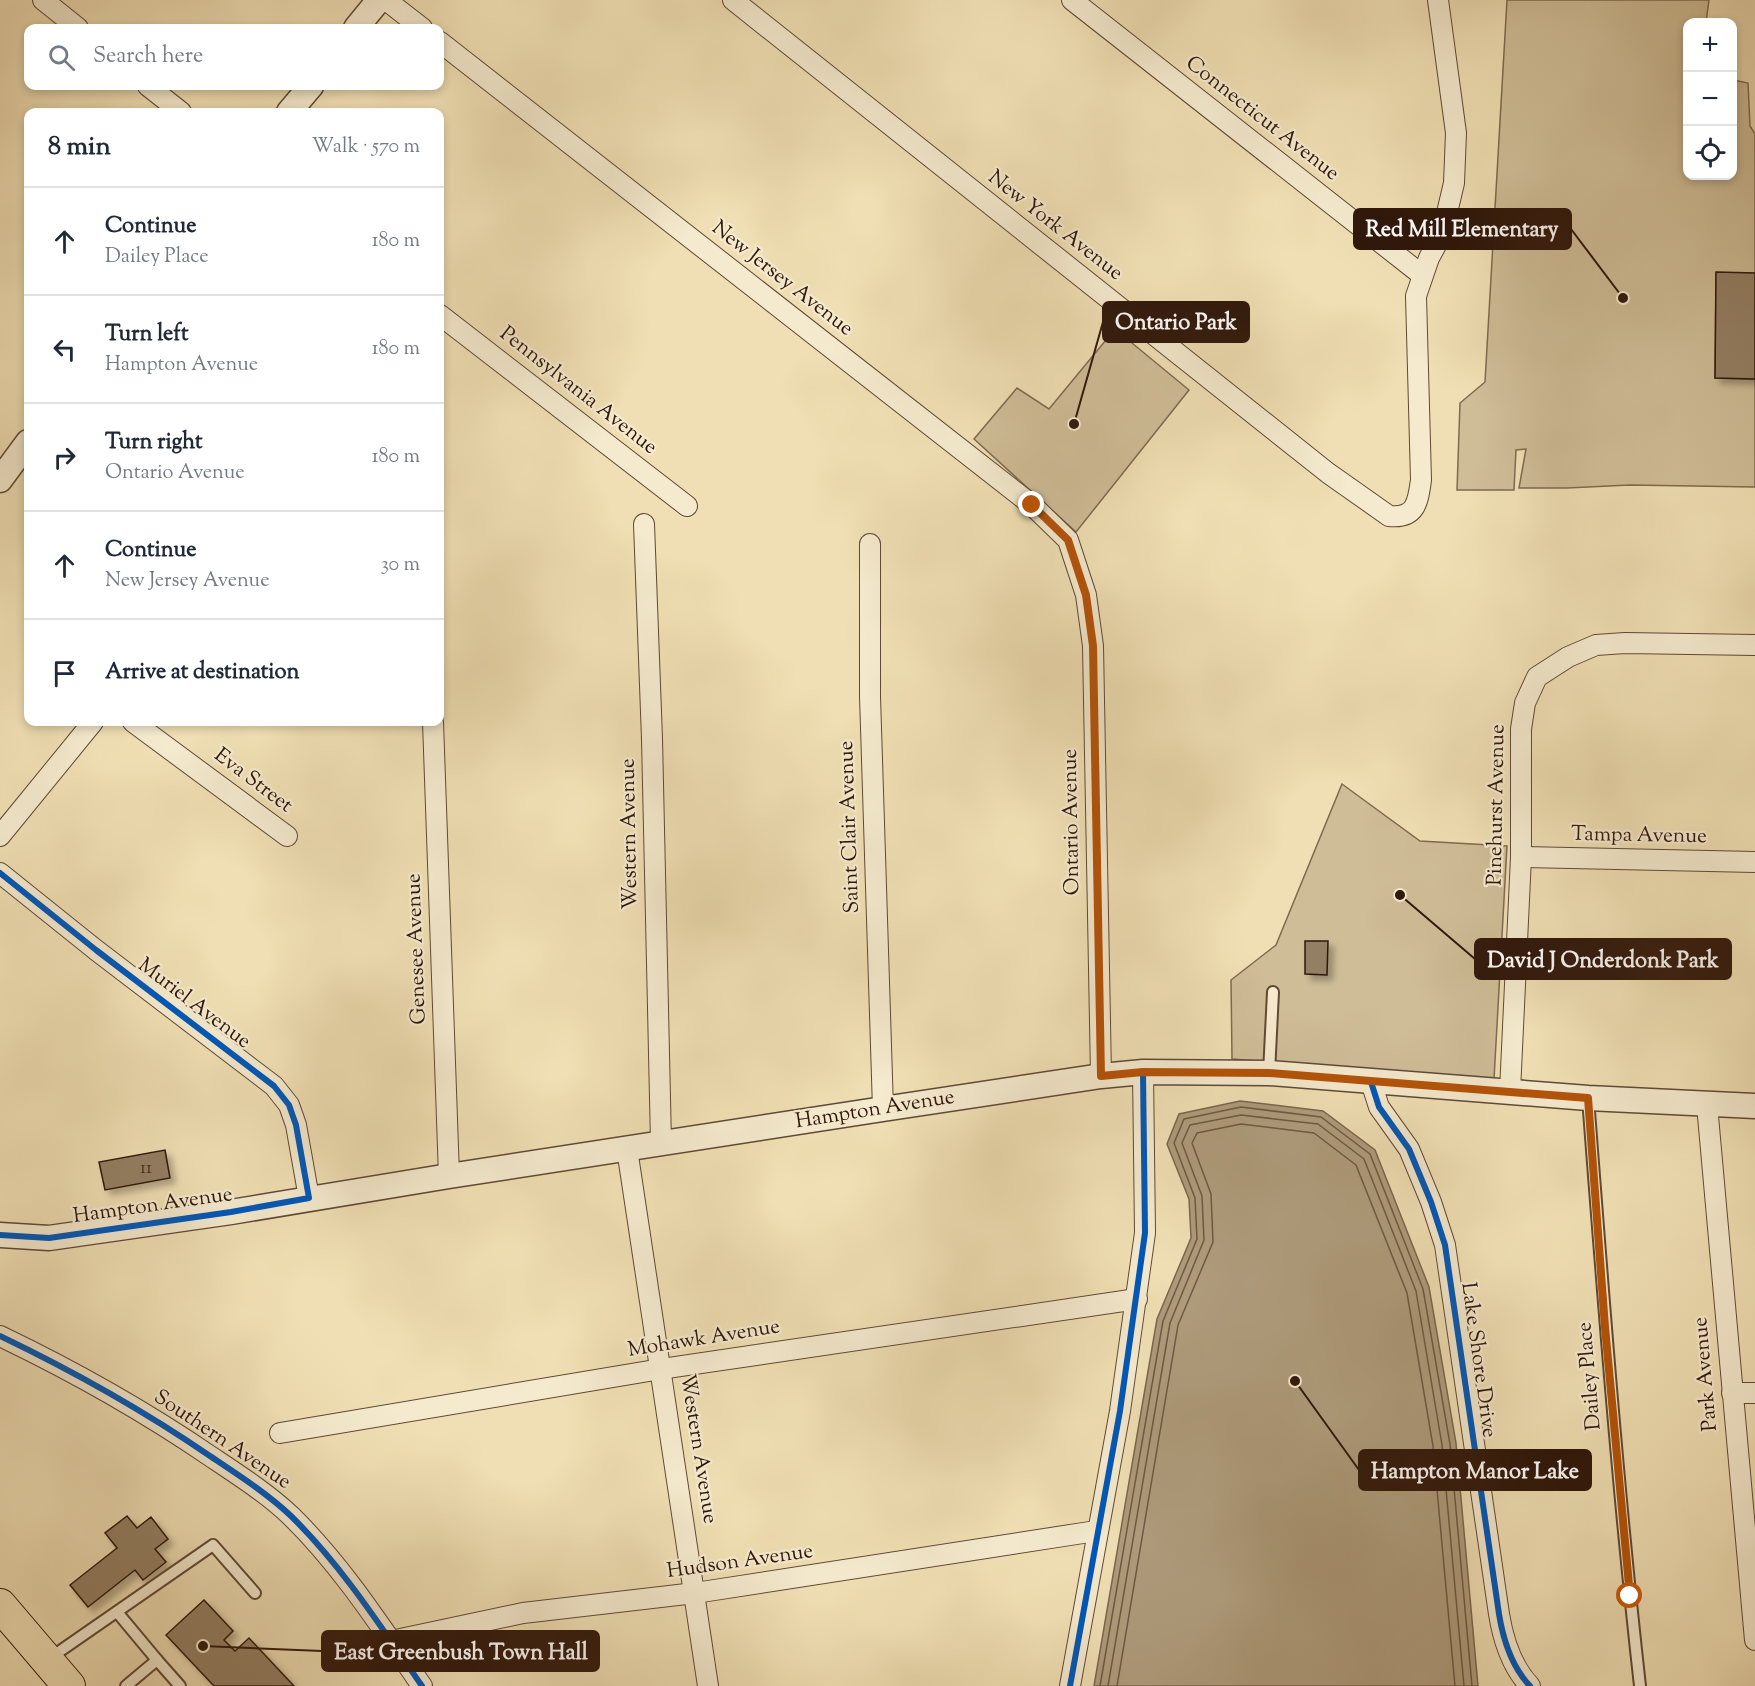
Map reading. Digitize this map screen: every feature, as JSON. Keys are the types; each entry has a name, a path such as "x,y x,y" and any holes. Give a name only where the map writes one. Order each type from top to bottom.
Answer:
{"main road":[{"path":"0,1605 69,1686"}],"street":[{"path":"43,0 73,24"},
{"path":"359,24 379,0"},
{"path":"386,0 417,24"},
{"name":"New York Avenue","path":"733,0 1328,473 1389,516 1399,517 1411,513 1418,499 1421,480 1416,296 1422,275"},
{"name":"Connecticut Avenue","path":"1072,0 1422,275"},
{"path":"1422,275 1442,234 1454,183 1456,133 1436,1"},
{"name":"New Jersey Avenue","path":"444,45 1032,505 1068,540 1079,568"},
{"path":"153,90 176,108"},
{"path":"292,108 308,90"},
{"name":"Pennsylvania Avenue","path":"444,318 687,506"},
{"path":"0,480 24,447"},
{"name":"Western Avenue","path":"644,524 652,739 661,1143"},
{"name":"Saint Clair Avenue","path":"870,544 870,696 884,1109"},
{"name":"Ontario Avenue","path":"1079,568 1086,595 1093,646 1101,1076"},
{"name":"Pinehurst Avenue","path":"1510,1091 1521,857 1521,729 1525,703 1537,677 1568,657 1596,645 1625,643 1755,645"},
{"path":"0,836 90,726"},
{"name":"Eva Street","path":"138,726 287,836"},
{"name":"Genesee Avenue","path":"433,726 449,1176"},
{"name":"Tampa Avenue","path":"1521,857 1755,862"},
{"name":"Muriel Avenue","path":"0,873 96,950 274,1086 289,1105 296,1125 309,1198"},
{"path":"1070,1686 1096,1531 1120,1411 1145,1233 1143,1072"},
{"name":"Hampton Avenue","path":"0,1235 49,1238 231,1212 449,1176 1101,1076 1143,1072 1269,1073 1588,1098 1755,1106"},
{"name":"Lake Shore Drive","path":"1371,1082 1379,1107 1409,1149 1431,1202 1445,1245 1498,1614 1509,1651 1530,1686"},
{"name":"Park Avenue","path":"1707,1105 1755,1640"},
{"name":"Western Avenue","path":"627,1149 708,1686"},
{"name":"Mohawk Avenue","path":"280,1433 661,1369 1137,1299"},
{"name":"Southern Avenue","path":"0,1336 169,1428 290,1515 345,1577 422,1686"},
{"path":"1732,1393 1755,1393"},
{"name":"Hudson Avenue","path":"391,1641 523,1614 695,1593 1096,1531"}],"lane":[{"path":"1269,1073 1273,992"},
{"name":"Dailey Place","path":"1588,1098 1605,1327 1640,1686"},
{"path":"47,1660 213,1545 255,1593"},
{"path":"117,1612 180,1686"},
{"path":"126,1686 157,1660"}],"shaded area":[{"path":"1507,0 1709,0 1707,18 1683,18 1683,180 1737,180 1737,81 1748,83 1750,126 1755,134 1755,273 1716,273 1715,378 1755,379 1755,487 1630,485 1519,488 1526,449 1516,450 1514,490 1457,490 1460,403 1485,382"},
{"path":"1115,329 1189,390 1076,532 974,439 1017,388 1049,409"},
{"path":"1342,784 1420,841 1507,846 1494,1079 1232,1059 1231,980 1276,945"}],"water":[{"path":"1240,1101 1323,1111 1375,1150 1429,1287 1456,1443 1478,1686 1094,1686 1157,1319 1191,1238 1189,1199 1167,1144 1179,1114"}],"building":[{"path":"1716,272 1755,273 1755,379 1715,378"},
{"path":"1305,941 1328,941 1327,975 1305,974"},
{"path":"165,1150 170,1178 105,1190 99,1162"},
{"path":"127,1516 137,1528 151,1517 168,1539 155,1549 166,1562 143,1580 135,1570 88,1607 70,1585 117,1548 105,1533"},
{"path":"204,1600 233,1631 224,1640 235,1651 249,1638 294,1686 214,1686 166,1635"}],"cycle path":[{"path":"0,873 96,950 274,1086 289,1105 296,1125 309,1198 231,1212 49,1238 0,1235"},
{"path":"1070,1686 1120,1411 1145,1233 1143,1072"},
{"path":"1371,1082 1379,1107 1409,1149 1431,1202 1445,1245 1501,1623 1513,1661 1530,1686"},
{"path":"0,1336 134,1407 252,1484 272,1500 310,1535 344,1576 422,1686"}],"place":[{"name":"Red Mill Elementary","path":"1623,298"},
{"name":"Ontario Park","path":"1074,424"},
{"name":"David J Onderdonk Park","path":"1400,895"},
{"name":"Hampton Manor Lake","path":"1295,1381"},
{"name":"East Greenbush Town Hall","path":"203,1646"}],"route":[{"path":"1032,505 1068,540 1086,595 1093,646 1101,1076 1143,1072 1269,1073 1588,1098 1605,1327 1630,1596"}]}
